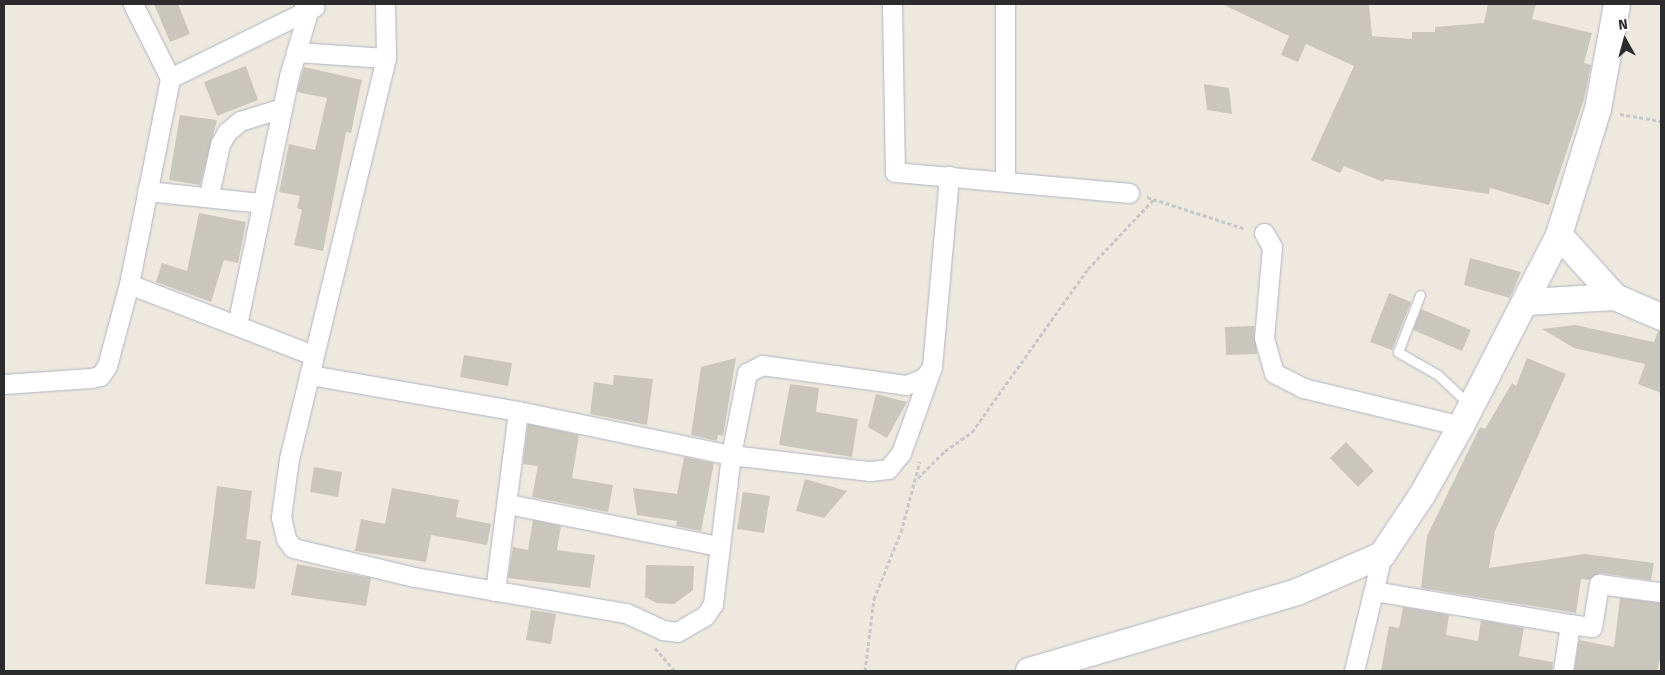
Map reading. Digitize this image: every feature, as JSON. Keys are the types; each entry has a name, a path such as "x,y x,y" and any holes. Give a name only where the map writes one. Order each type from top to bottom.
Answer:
{"main road":[{"path":"1029,671 1297,592 1382,554 1422,495 1466,417 1527,302 1559,235 1598,109 1617,4"},
{"path":"1559,235 1615,296 1661,317"},
{"path":"1527,302 1615,296"}],"street":[{"path":"4,384 73,380 104,372 129,284 170,78 133,4"},
{"path":"385,4 386,58 288,459 281,517 286,539 293,548 415,577 626,613 663,630 677,632 705,616 713,604 731,455 743,383 747,373 762,365 906,385 924,378 932,367"},
{"path":"892,4 895,172 1005,179 1129,193"},
{"path":"1004,4 1005,179"},
{"path":"170,78 310,6"},
{"path":"236,326 282,108 310,6"},
{"path":"296,52 386,58"},
{"path":"209,195 220,144 227,132 240,121 282,108"},
{"path":"310,374 518,411 731,455 870,471 888,469 901,453 932,367 949,176"},
{"path":"147,191 209,195 262,203"},
{"path":"1264,233 1272,246 1264,338 1267,358 1274,373 1303,388 1466,417"},
{"path":"129,284 313,355"},
{"path":"495,590 508,504 518,411"},
{"path":"508,504 719,546"},
{"path":"1354,671 1382,554"},
{"path":"1374,591 1592,628 1599,584 1660,592"},
{"path":"1562,671 1570,624"}],"lane":[{"path":"1420,294 1398,352 1438,375 1466,417"}],"path":[{"path":"1598,109 1661,121"},
{"path":"1129,193 1264,233"},
{"path":"918,478 945,451 972,432 1082,276 1154,199"},
{"path":"865,671 874,599 918,478 920,459"}],"building":[{"path":"154,4 178,4 190,34 170,42"},
{"path":"1222,4 1369,4 1372,36 1412,39 1412,32 1435,32 1435,27 1484,23 1488,4 1536,4 1532,19 1592,33 1584,63 1591,65 1584,99 1549,205 1490,188 1489,194 1385,179 1383,182 1344,166 1340,173 1311,160 1354,66 1306,44 1298,62 1281,55 1289,36"},
{"path":"246,66 258,100 217,116 204,82"},
{"path":"304,67 362,80 351,133 346,132 323,251 294,245 302,210 297,208 300,196 279,192 289,144 315,150 327,98 297,92"},
{"path":"1204,84 1229,88 1232,114 1207,110"},
{"path":"180,115 217,120 200,185 169,180"},
{"path":"199,213 246,222 238,263 224,260 211,302 156,282 162,263 187,271"},
{"path":"1470,258 1521,272 1510,298 1464,285"},
{"path":"1389,293 1411,302 1392,350 1370,342"},
{"path":"1421,309 1471,330 1462,351 1413,330"},
{"path":"1575,325 1654,342 1658,331 1661,332 1661,393 1638,384 1645,364 1574,348 1542,329"},
{"path":"1254,326 1257,354 1226,355 1225,327"},
{"path":"464,355 512,363 508,386 460,377"},
{"path":"736,358 723,436 718,435 717,441 691,435 701,367"},
{"path":"1527,358 1566,374 1495,531 1489,568 1585,554 1654,563 1651,580 1600,573 1589,580 1581,579 1576,613 1421,588 1427,536 1480,427 1485,429 1512,383 1516,386"},
{"path":"614,375 653,379 647,425 590,414 594,382 613,385"},
{"path":"790,384 819,388 816,412 858,419 852,457 779,445"},
{"path":"876,394 907,402 887,438 868,427"},
{"path":"528,424 579,435 572,478 613,485 608,512 532,497 538,466 523,464"},
{"path":"1346,442 1374,471 1358,487 1330,458"},
{"path":"684,457 714,463 701,531 676,526 677,521 637,515 633,488 677,494"},
{"path":"314,467 342,472 338,497 310,492"},
{"path":"805,479 847,491 824,518 796,511"},
{"path":"217,486 252,491 246,539 261,541 255,589 205,584"},
{"path":"392,488 459,500 456,517 491,524 487,545 431,535 426,562 355,551 361,519 385,524"},
{"path":"743,492 770,496 764,533 737,529"},
{"path":"533,520 561,526 557,550 595,555 590,588 508,578 513,547 528,550"},
{"path":"297,564 371,578 366,606 291,595"},
{"path":"646,565 694,566 693,590 674,604 657,603 645,597"},
{"path":"1620,598 1661,603 1661,657 1657,671 1574,671 1579,640 1614,647"},
{"path":"1403,607 1449,615 1446,635 1478,641 1481,620 1524,628 1519,656 1553,662 1552,671 1381,671 1389,626 1399,628"},
{"path":"531,610 556,614 551,644 526,640"}]}
